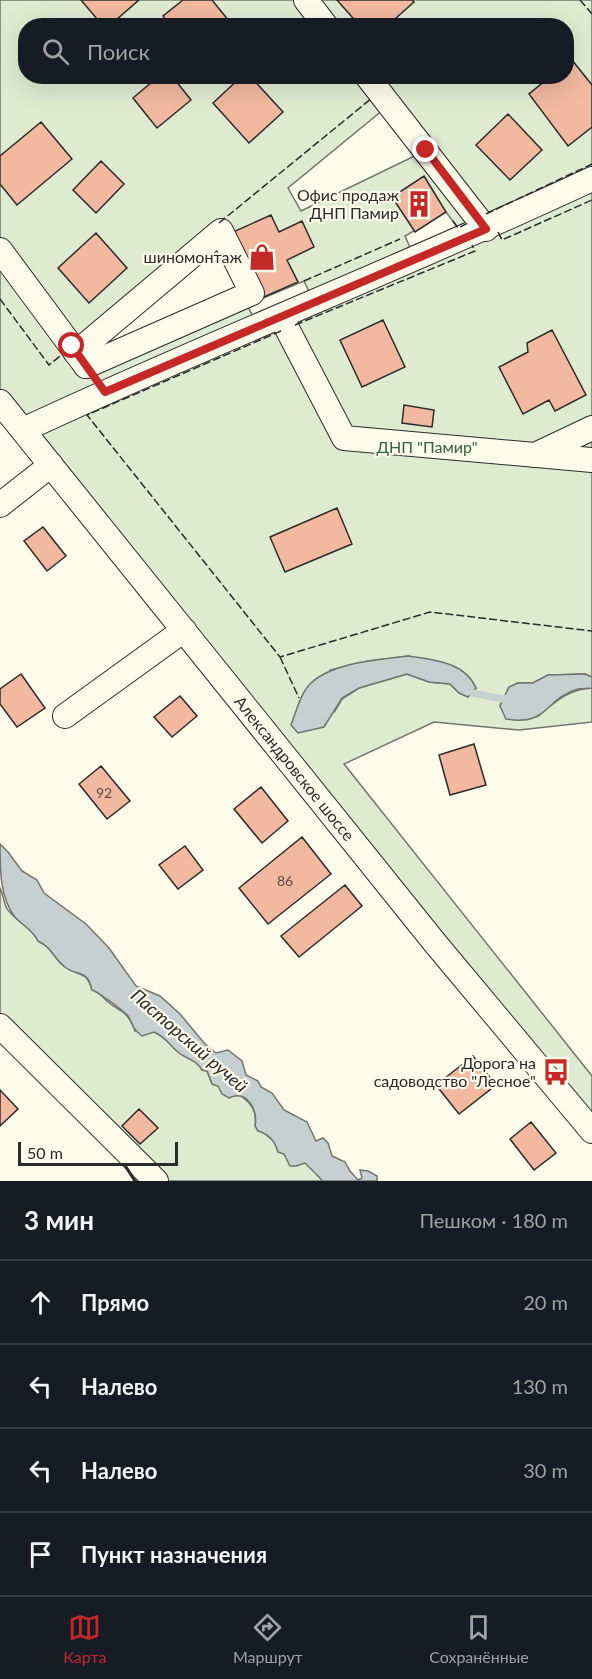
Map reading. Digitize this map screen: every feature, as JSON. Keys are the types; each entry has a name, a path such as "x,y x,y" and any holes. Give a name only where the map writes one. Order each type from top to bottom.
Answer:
{"street":[{"path":"306,0 320,18"},
{"path":"373,84 486,229"},
{"path":"23,430 105,392 486,229 592,179"},
{"path":"221,231 252,294 81,359 221,231"},
{"path":"0,250 105,392"},
{"path":"281,317 344,438 592,460"},
{"name":"Александровское шоссе","path":"0,402 435,943 592,1131"},
{"path":"535,455 592,428"},
{"path":"0,505 51,465"},
{"path":"65,716 184,630"},
{"path":"0,1026 156,1181"}],"green space":[{"name":"ДНП \"Памир\"","path":"0,0 592,0 592,677 585,674 548,675 533,683 518,683 509,687 500,706 537,717 556,701 569,694 592,688 592,722 519,730 434,722 344,764 592,1076 592,1131 0,402","holes":["389,105 425,151 301,211 288,188","446,212 458,228 415,259 405,236","221,226 257,295 88,368 75,351","304,281 314,302 258,326 247,305","409,656 476,688 459,693 450,684 429,682 407,674 359,688 342,699 335,711 330,670 368,661"]},
{"path":"0,888 8,910 36,936 38,941 47,947 61,964 84,976 92,990 99,993 130,1019 135,1031 154,1032 166,1038 174,1048 198,1063 202,1070 207,1071 212,1084 228,1089 243,1098 253,1109 255,1126 275,1142 278,1152 284,1154 290,1165 296,1166 305,1162 323,1181 135,1181 115,1149 0,1035"}],"water":[{"path":"408,656 438,661 457,668 471,679 476,688 468,697 459,693 450,684 429,682 407,674 359,688 342,698 324,727 298,733 291,725 304,692 320,676 331,670 357,663"},
{"path":"585,674 592,677 592,688 567,693 539,715 530,719 506,719 500,706 509,687 518,683 533,683 548,675"},
{"name":"Пасторский ручей","path":"0,844 22,871 37,880 44,893 86,924 109,948 136,986 160,996 216,1053 228,1050 242,1061 246,1075 258,1081 261,1087 272,1093 284,1110 307,1122 316,1141 323,1138 328,1143 332,1156 345,1162 358,1180 362,1178 360,1170 377,1176 377,1181 323,1181 305,1163 290,1166 284,1154 278,1152 271,1138 258,1131 255,1126 253,1108 246,1099 241,1096 229,1098 222,1094 218,1086 212,1084 207,1071 202,1070 196,1063 178,1052 159,1035 154,1032 142,1036 126,1014 92,990 85,976 61,964 10,909 6,901 1,874"}],"building":[{"path":"81,0 139,0 118,18 96,18"},
{"path":"183,0 212,0 227,18 164,18 163,16"},
{"path":"337,0 412,0 414,2 396,18 353,18"},
{"path":"574,62 592,85 592,127 568,146 529,94 541,84 574,84"},
{"path":"150,84 178,84 191,100 157,128 133,98"},
{"path":"233,84 257,84 283,112 249,143 213,103"},
{"path":"508,114 542,150 510,180 476,145"},
{"path":"41,122 72,159 17,205 0,184 0,156"},
{"path":"101,161 124,184 96,213 73,190"},
{"name":"Офис продаж ДНП Памир","path":"424,176 446,212 415,232 392,197"},
{"path":"271,215 279,232 302,221 314,247 287,260 298,282 264,297 233,232"},
{"path":"96,233 127,268 89,303 58,268"},
{"path":"383,320 405,367 362,387 340,340"},
{"path":"552,330 586,395 555,411 549,400 523,414 499,367 528,352 527,343"},
{"path":"404,405 434,410 432,427 402,423"},
{"path":"337,508 352,544 285,572 270,537"},
{"path":"43,527 66,556 47,571 24,541"},
{"path":"21,674 45,708 17,727 0,704 0,689"},
{"path":"180,696 197,716 172,737 154,717"},
{"path":"474,744 486,785 450,795 439,755"},
{"path":"101,766 130,801 107,819 79,784"},
{"path":"261,787 288,821 262,843 234,809"},
{"path":"302,837 331,874 268,924 239,888"},
{"path":"185,846 203,870 178,889 159,865"},
{"path":"345,885 362,906 299,957 281,936"},
{"path":"473,1056 496,1085 459,1114 436,1085"},
{"path":"0,1090 18,1109 0,1126"},
{"path":"139,1109 158,1128 140,1144 122,1126"},
{"path":"531,1122 556,1153 534,1170 510,1139"}],"waterway":[{"path":"466,686 472,693 503,699 511,697"}],"fence":[{"path":"580,0 592,14"},
{"path":"219,223 372,98"},
{"path":"486,214 592,164"},
{"path":"498,232 502,240 592,200"},
{"path":"453,221 458,228 470,222"},
{"path":"304,281 400,239"},
{"path":"295,325 475,251 472,245"},
{"path":"0,299 49,365 65,352"},
{"path":"281,331 87,415 280,657 430,612 592,631"},
{"path":"280,657 299,698"}],"wall":[{"path":"126,1167 135,1181"}],"place":[{"name":"Офис продаж ДНП Памир","path":"419,204"},
{"name":"шиномонтаж","path":"262,257"},
{"name":"Дорога на садоводство \"Лесное\"","path":"556,1072"}],"route":[{"path":"72,346 105,392 486,229 426,150"}]}
